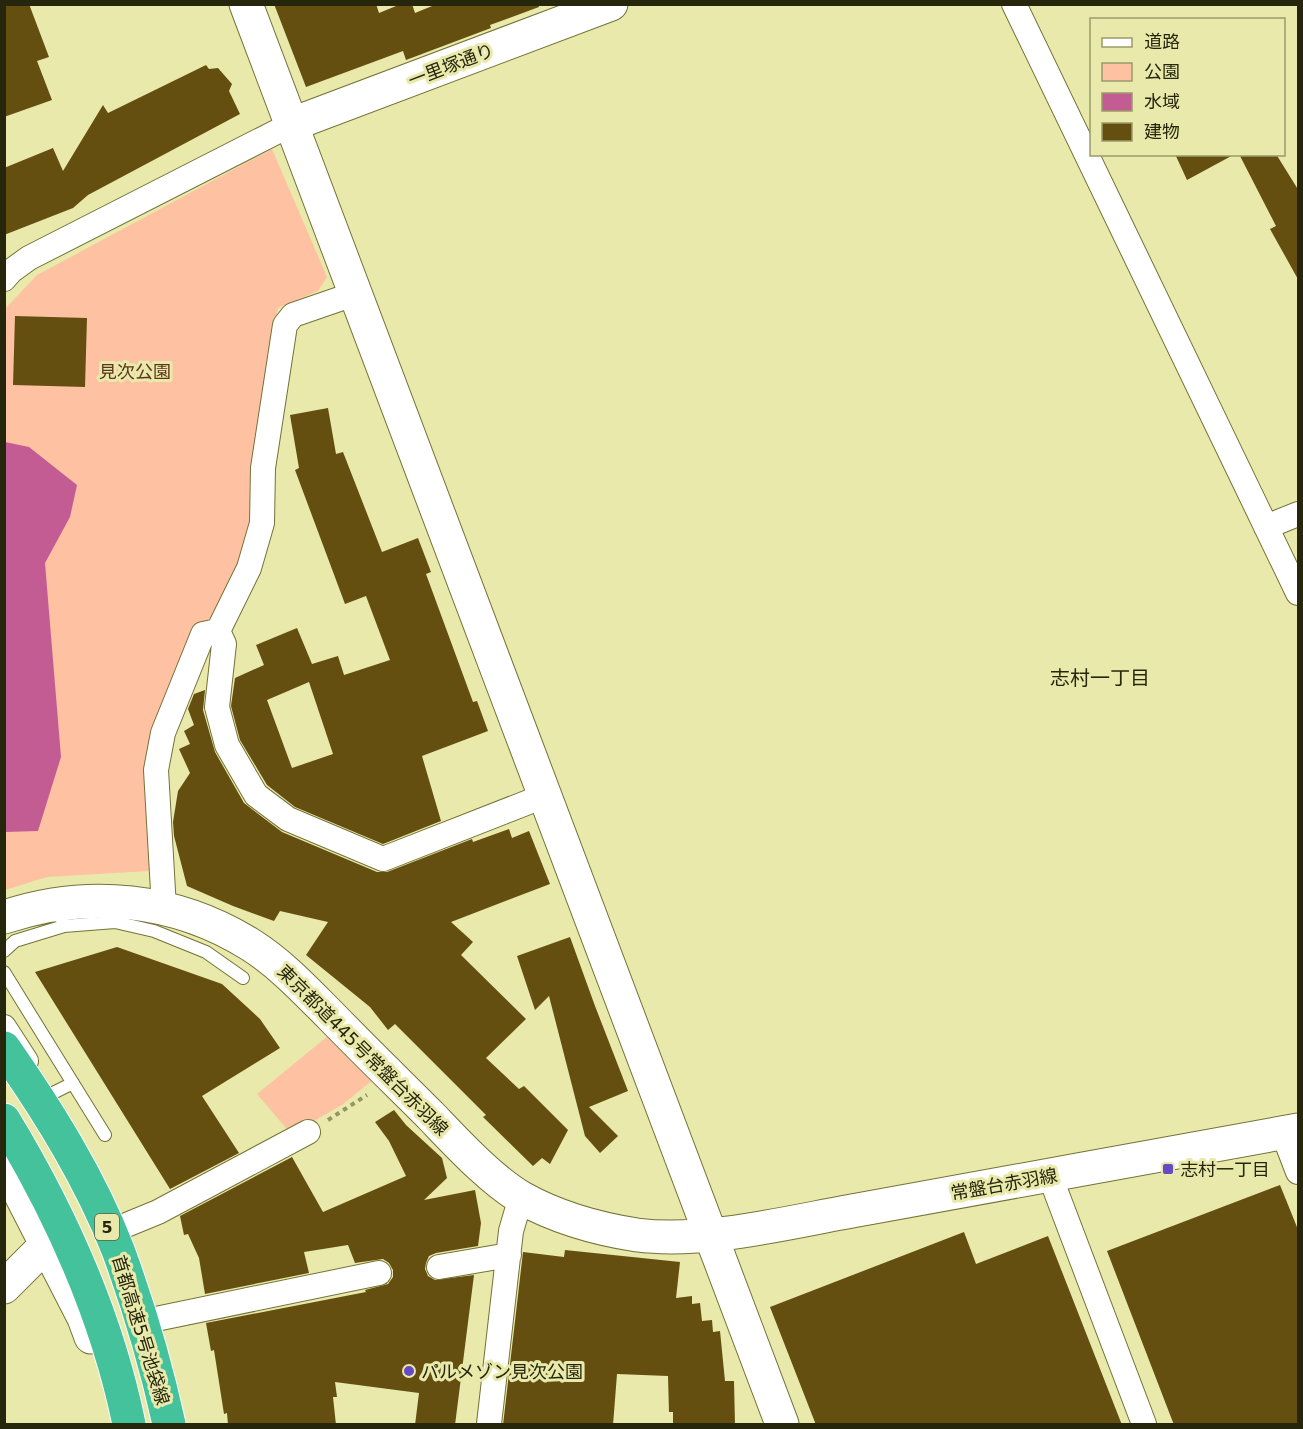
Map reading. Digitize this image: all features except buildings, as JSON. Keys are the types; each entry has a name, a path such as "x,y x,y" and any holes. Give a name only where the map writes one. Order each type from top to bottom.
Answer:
{"highway":[{"name":"首都高速5号池袋線","path":"4,1048 38,1097 93,1194 117,1249 144,1326 169,1425"},
{"name":"首都高速5号池袋線","path":"4,1120 30,1162 80,1267 105,1336 129,1425"}],"street":[{"path":"246,4 782,1425"},
{"path":"1014,4 1299,593"},
{"name":"一里塚通り","path":"290,125 610,5"},
{"path":"4,279 29,258 290,125"},
{"path":"218,631 249,568 262,523 263,468 285,325 293,315 354,294"},
{"path":"1266,527 1299,514"},
{"path":"218,631 224,644 217,707 227,745 256,795 288,819 382,859 544,796"},
{"path":"164,908 156,770 163,733 203,634 218,631"},
{"name":"東京都道445号常盤台赤羽線","path":"4,917 61,915 83,900 105,900 143,903 216,925 253,946 287,972 486,1170 520,1197 576,1221 637,1234 710,1236"},
{"path":"4,1028 49,1095 119,1228 164,1357 179,1425"},
{"path":"1291,1131 1299,1172"},
{"name":"常盤台赤羽線","path":"710,1236 1291,1131"},
{"path":"119,1228 158,1212 308,1132"},
{"path":"4,1162 84,1318 117,1411 119,1425"},
{"path":"1050,1176 1144,1425"},
{"path":"489,1425 512,1231 520,1197"},
{"path":"4,1287 47,1244"},
{"path":"440,1267 509,1256"},
{"path":"151,1320 379,1273"}],"lane":[{"path":"4,951 15,941 61,915 114,922 154,931 206,952 243,978"},
{"path":"4,972 105,1135"},
{"path":"49,1095 73,1083"}],"path":[{"path":"308,1132 393,1078"}],"green space":[{"name":"見次公園","path":"272,149 327,277 318,291 278,308 251,468 251,520 236,568 214,616 197,626 148,767 149,871 47,877 5,890 4,310 37,275"},
{"path":"334,1031 374,1079 342,1105 291,1134 257,1094"}],"water":[{"path":"5,442 29,447 77,485 70,517 45,563 61,757 38,831 5,832"}],"place":[{"name":"志村一丁目","path":"1168,1169"},
{"name":"パルメゾン見次公園","path":"409,1371"}],"district":[{"name":"志村一丁目","path":"1100,678"}]}
